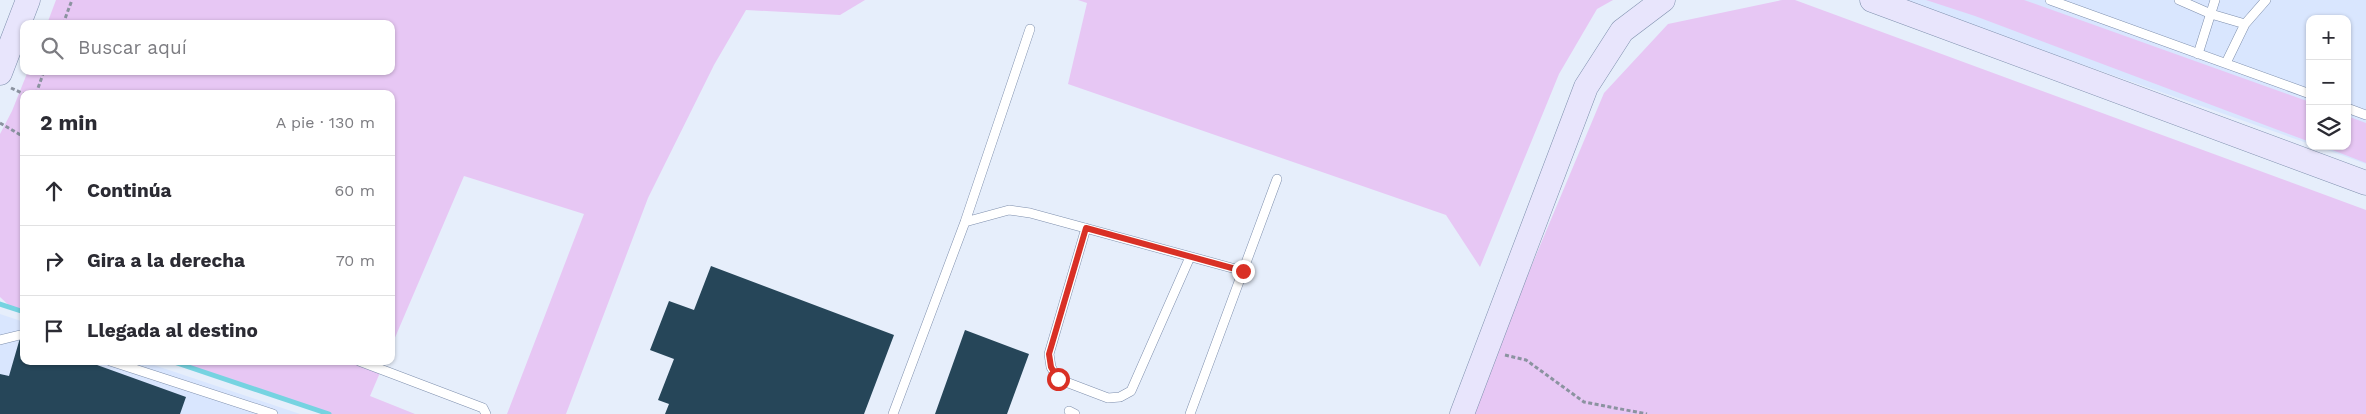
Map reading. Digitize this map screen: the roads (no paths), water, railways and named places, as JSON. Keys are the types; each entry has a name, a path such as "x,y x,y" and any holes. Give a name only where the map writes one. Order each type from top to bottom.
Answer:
{"street":[{"path":"20,20 28,0"},
{"path":"1462,414 1486,346 1586,87 1622,32 1663,0"},
{"path":"1872,0 2366,183"},
{"path":"0,73 20,21"}],"lane":[{"path":"2050,0 2306,93"},
{"path":"2179,0 2211,14 2245,24"},
{"path":"2198,54 2215,0"},
{"path":"2226,63 2245,24 2266,0"},
{"path":"893,414 965,222 1030,29"},
{"path":"2351,109 2366,115"},
{"path":"1190,414 1277,179"},
{"path":"965,222 1009,210 1030,213 1243,271"},
{"path":"1086,228 1049,354 1051,367 1058,379 1108,398 1120,397 1131,391 1190,257"},
{"path":"0,340 20,335"},
{"path":"121,365 251,411 273,414"},
{"path":"370,365 483,408 486,414"}],"waterway":[{"path":"0,304 20,311"},
{"path":"183,365 329,414"}]}
